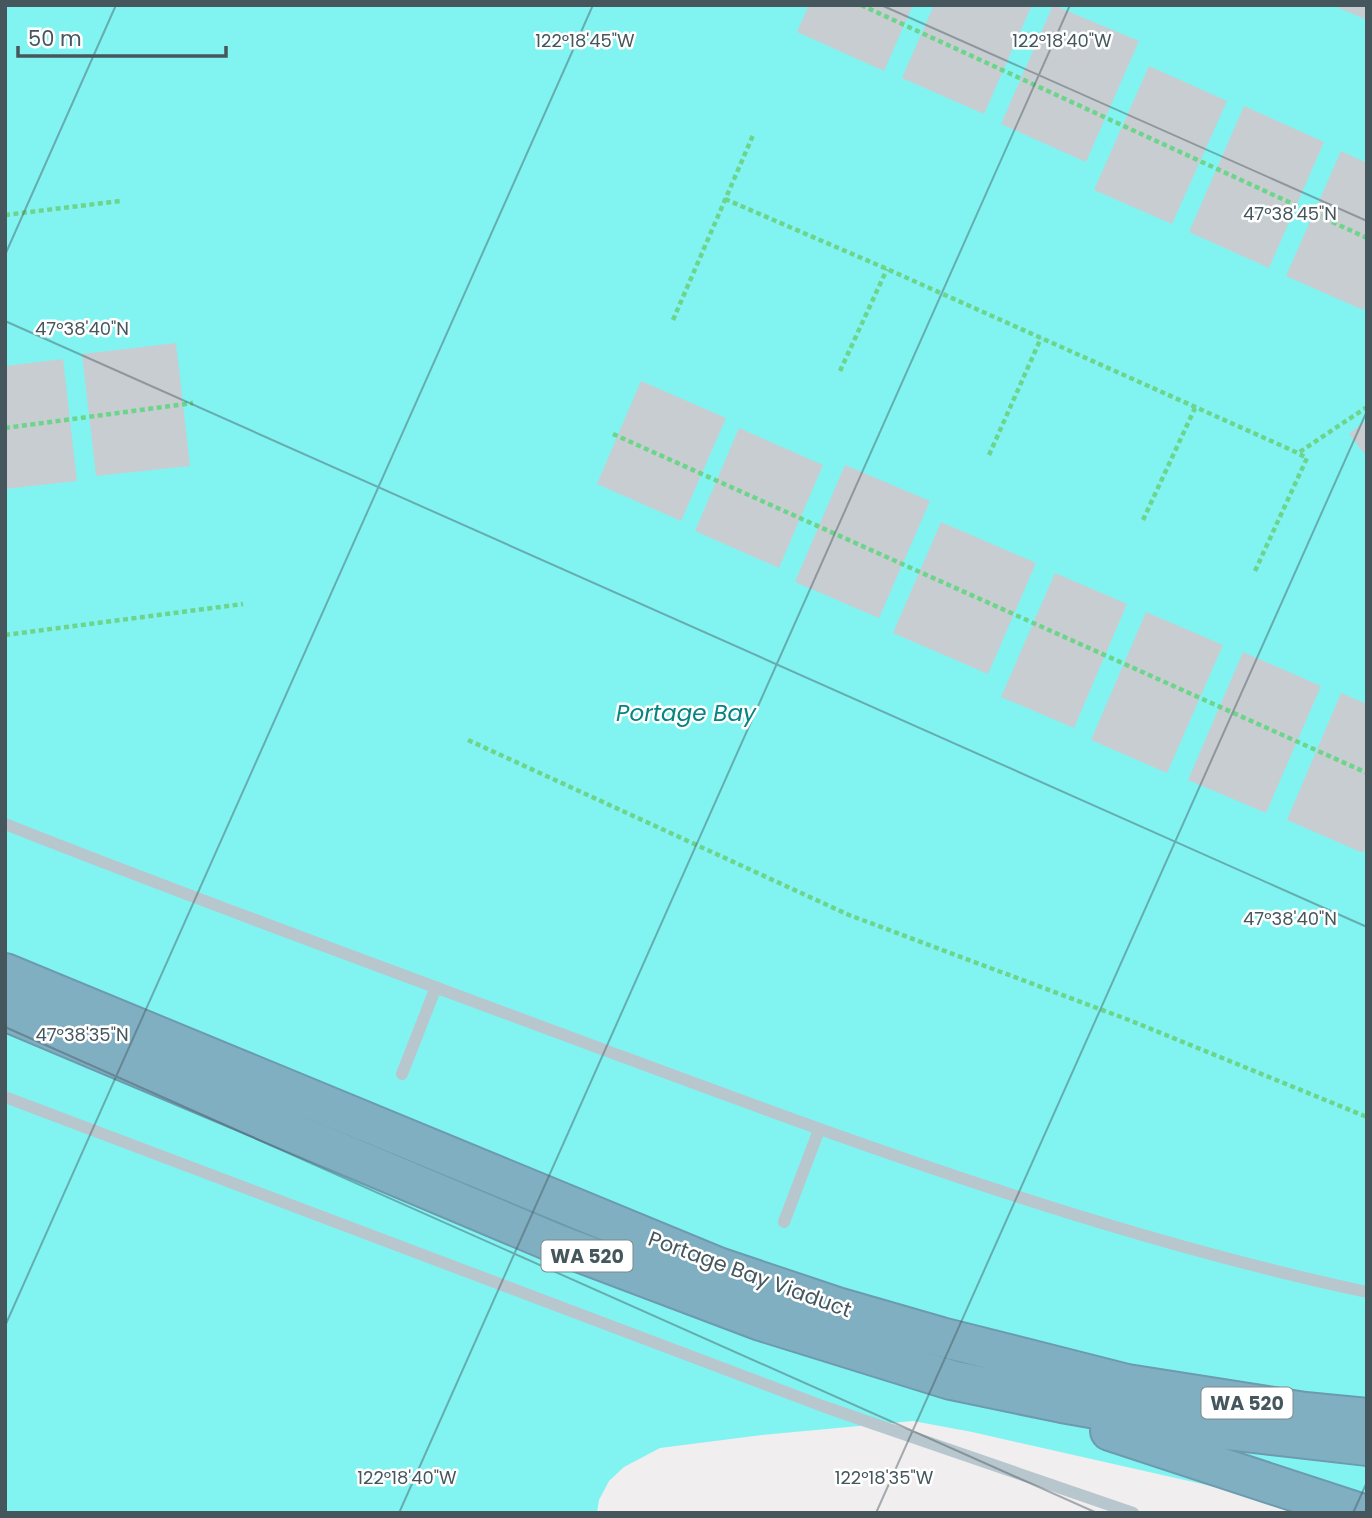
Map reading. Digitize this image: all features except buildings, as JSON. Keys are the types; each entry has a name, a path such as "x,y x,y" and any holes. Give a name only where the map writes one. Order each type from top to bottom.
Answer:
{"highway":[{"name":"Portage Bay Viaduct","path":"5,973 718,1267 837,1307 1127,1384 1305,1412 1367,1418"},
{"name":"WA 520","path":"5,1011 557,1244 761,1321 951,1380 1062,1404 1193,1426 1367,1446"},
{"path":"951,1380 1360,1513"},
{"path":"1127,1384 1367,1398"}],"lane":[{"path":"5,824 819,1130 1049,1208 1294,1277 1367,1292"},
{"path":"402,1074 436,987"},
{"path":"5,1097 812,1402 1133,1513"},
{"path":"784,1222 819,1130"}],"path":[{"path":"860,5 1367,238"},
{"path":"673,320 754,134"},
{"path":"725,199 887,268 1307,458 1255,571"},
{"path":"5,215 120,201"},
{"path":"840,371 887,268"},
{"path":"989,455 1041,338"},
{"path":"5,428 193,403"},
{"path":"1298,453 1367,407"},
{"path":"1143,520 1195,408"},
{"path":"613,434 1367,773"},
{"path":"5,635 243,604"},
{"path":"468,740 849,915 1129,1020 1367,1117"}],"water":[{"name":"Portage Bay","path":"5,5 1367,5 1367,1513 1300,1506 913,1421 762,1435 660,1448 624,1467 609,1481 599,1500 597,1513 5,1513"}]}
